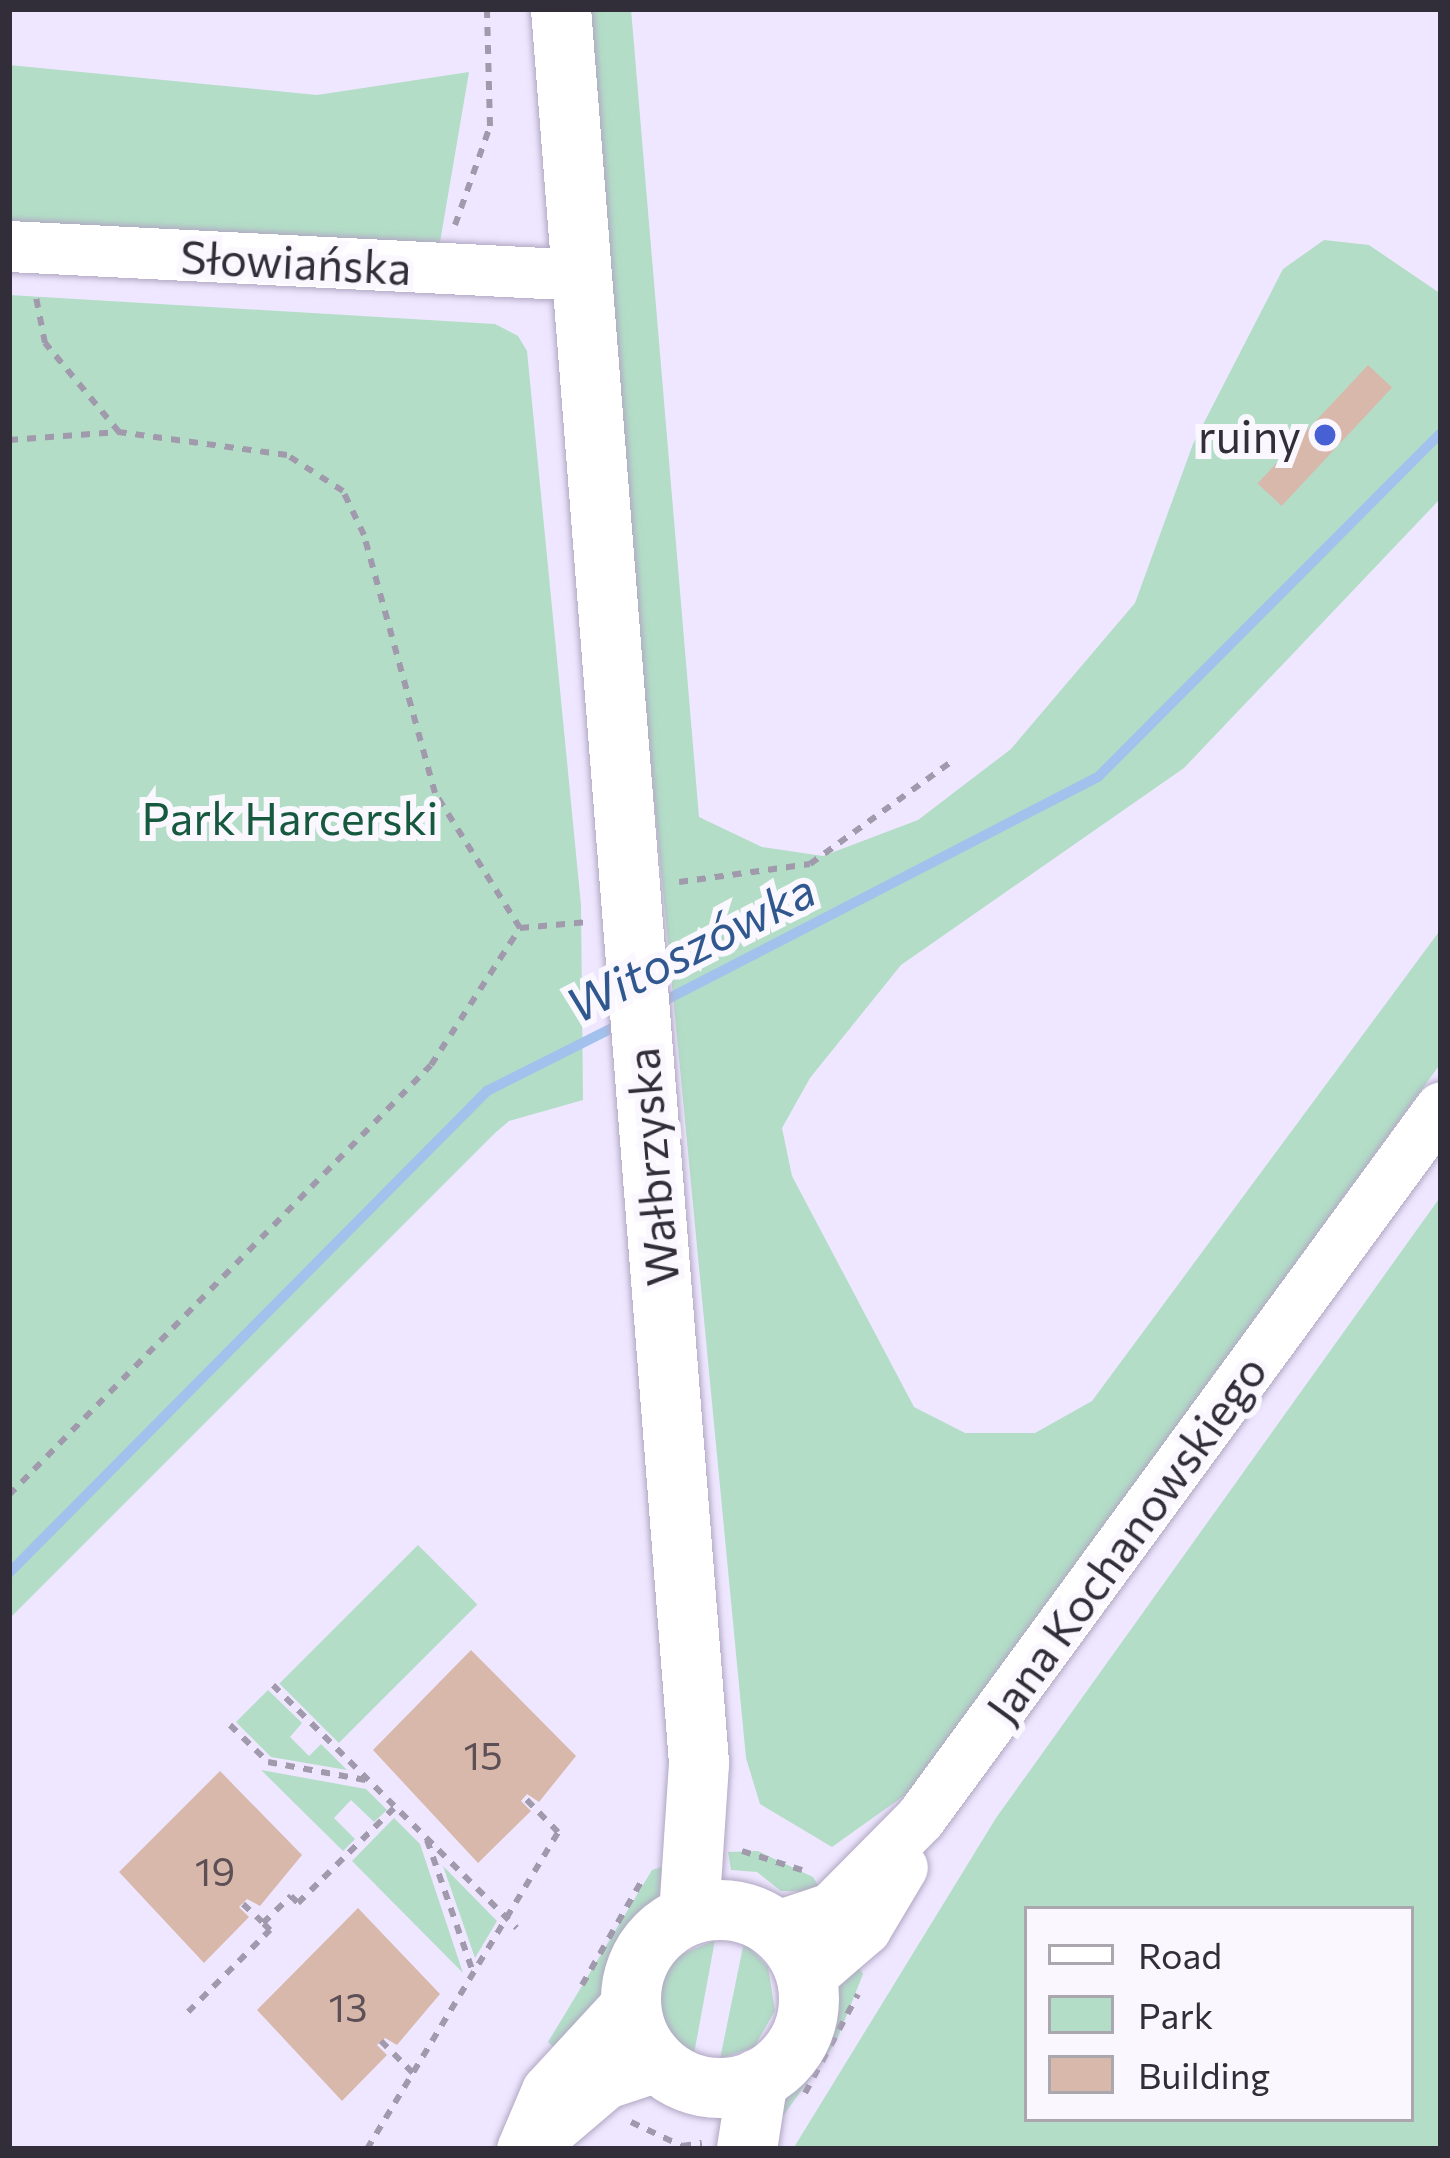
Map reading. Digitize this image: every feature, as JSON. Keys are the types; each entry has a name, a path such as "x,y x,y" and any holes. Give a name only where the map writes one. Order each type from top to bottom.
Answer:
{"main road":[{"name":"Wałbrzyska","path":"561,9 699,1764 689,1915"},
{"path":"699,1764 763,1921 807,1979 800,2038 758,2079 747,2149"},
{"path":"708,2149 678,2075 604,1997 650,1942 689,1915 763,1921"},
{"path":"678,2075 758,2079"}],"street":[{"name":"Słowiańska","path":"9,246 584,275"},
{"name":"Jana Kochanowskiego","path":"763,1921 831,1908 920,1818 1441,1107"},
{"path":"807,1979 883,1904 920,1818"},
{"path":"522,2149 547,2090 604,1997"},
{"path":"531,2149 606,2083 678,2075"}],"path":[{"path":"451,269 461,199 490,126 488,9"},
{"path":"35,291 45,343 119,432"},
{"path":"9,440 119,432 286,455 343,491 364,535 435,793 520,928"},
{"path":"520,928 630,920 810,864 955,759"},
{"path":"9,1495 431,1065 520,928"},
{"path":"273,1685 517,1928"},
{"path":"230,1725 268,1762 369,1781"},
{"path":"367,2149 558,1832 524,1797"},
{"path":"263,1923 291,1895 298,1903 395,1808"},
{"path":"426,1838 473,1972"},
{"path":"604,1997 650,1867"},
{"path":"188,2012 270,1930 243,1904"},
{"path":"381,2042 413,2073"}],"green space":[{"path":"588,9 631,9 699,817 762,847 823,856 918,820 1011,749 1135,603 1193,444 1283,269 1324,240 1369,245 1441,294 1441,498 1184,768 901,965 810,1078 782,1128 792,1176 914,1407 965,1433 1035,1433 1092,1401 1441,929 1441,1063 912,1790 832,1847 760,1804 746,1758 624,484"},
{"path":"9,65 317,95 469,72 439,248 9,225"},
{"name":"Park Harcerski","path":"9,295 495,324 518,336 527,351 581,905 583,1100 509,1121 495,1133 9,1619"},
{"path":"1441,1196 1441,2149 793,2149 996,1818"},
{"path":"418,1545 477,1604 339,1743 279,1684"},
{"path":"268,1690 302,1723 290,1737 309,1756 321,1744 347,1770 271,1757 236,1722"},
{"path":"261,1770 366,1789 387,1810 374,1822 351,1800 334,1818 355,1839 343,1851"},
{"path":"394,1818 420,1844 463,1973 352,1861"},
{"path":"758,1851 813,1877 822,1892 781,1891 757,1872 731,1870 728,1852"},
{"path":"676,1862 659,1905 621,1955 608,2002 564,2057 548,2042 652,1870"},
{"path":"443,1866 497,1921 475,1958"},
{"path":"715,1940 694,2054 662,2028 656,1985 666,1961"},
{"path":"744,1942 768,1967 775,2011 754,2047 720,2059"},
{"path":"854,1959 863,1974 836,2042 778,2123 771,2098 807,2056 827,1995"}],"building":[{"name":"ruiny","path":"1368,365 1392,388 1282,506 1258,483"},
{"path":"471,1650 576,1756 539,1802 527,1794 521,1801 531,1811 478,1863 373,1750"},
{"path":"220,1771 302,1855 260,1906 247,1899 239,1907 249,1917 204,1963 119,1872"},
{"path":"358,1908 440,1994 397,2045 385,2038 377,2045 387,2055 342,2101 257,2010"}],"waterway":[{"name":"Witoszówka","path":"658,1004 1098,777 1441,433"},
{"name":"Witoszówka","path":"9,1573 487,1091 620,1024"}],"place":[{"name":"ruiny","path":"1325,435"}]}
